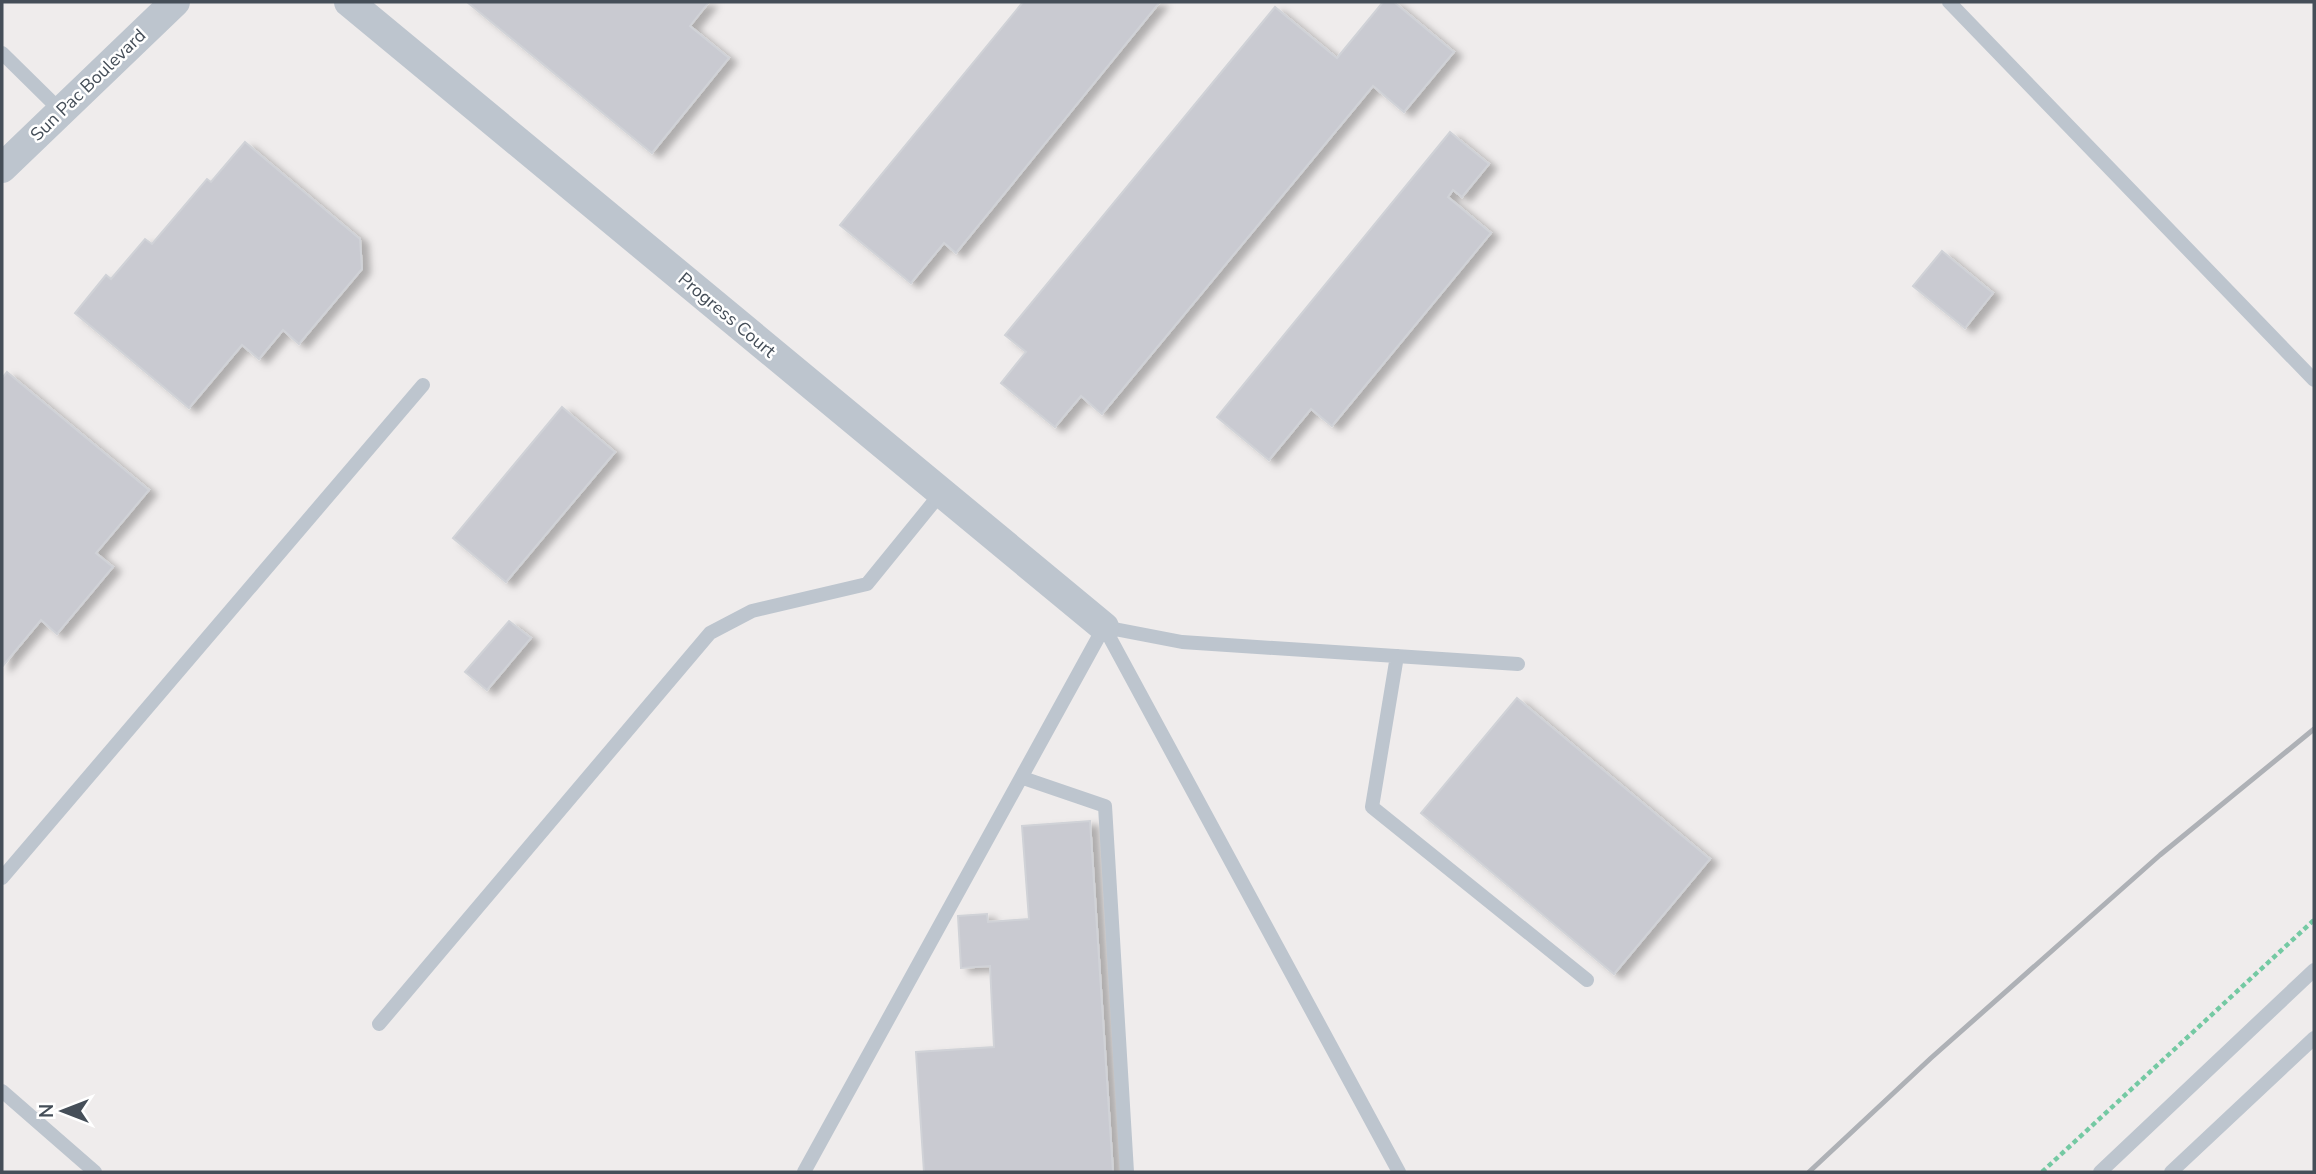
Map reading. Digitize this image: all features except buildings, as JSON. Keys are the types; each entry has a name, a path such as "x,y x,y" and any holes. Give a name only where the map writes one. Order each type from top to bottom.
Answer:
{"street":[{"name":"Sun Pac Boulevard","path":"2,168 175,2"},
{"name":"Progress Court","path":"349,2 1104,627"}],"lane":[{"path":"1950,2 2314,380"},
{"path":"2,53 61,111"},
{"path":"2,878 423,385"},
{"path":"379,1024 710,633 752,611 867,584 942,493"},
{"path":"1104,627 1182,642 1518,664"},
{"path":"804,1172 1104,627"},
{"path":"1104,627 1398,1172"},
{"path":"1397,656 1372,807 1587,980"},
{"path":"1023,778 1105,806 1127,1172"},
{"path":"2100,1172 2314,970"},
{"path":"2171,1172 2314,1038"},
{"path":"2,1091 95,1172"}],"path":[{"path":"2042,1172 2314,920"}],"railway":[{"path":"1809,1172 1931,1058 2160,855 2314,729"}]}
